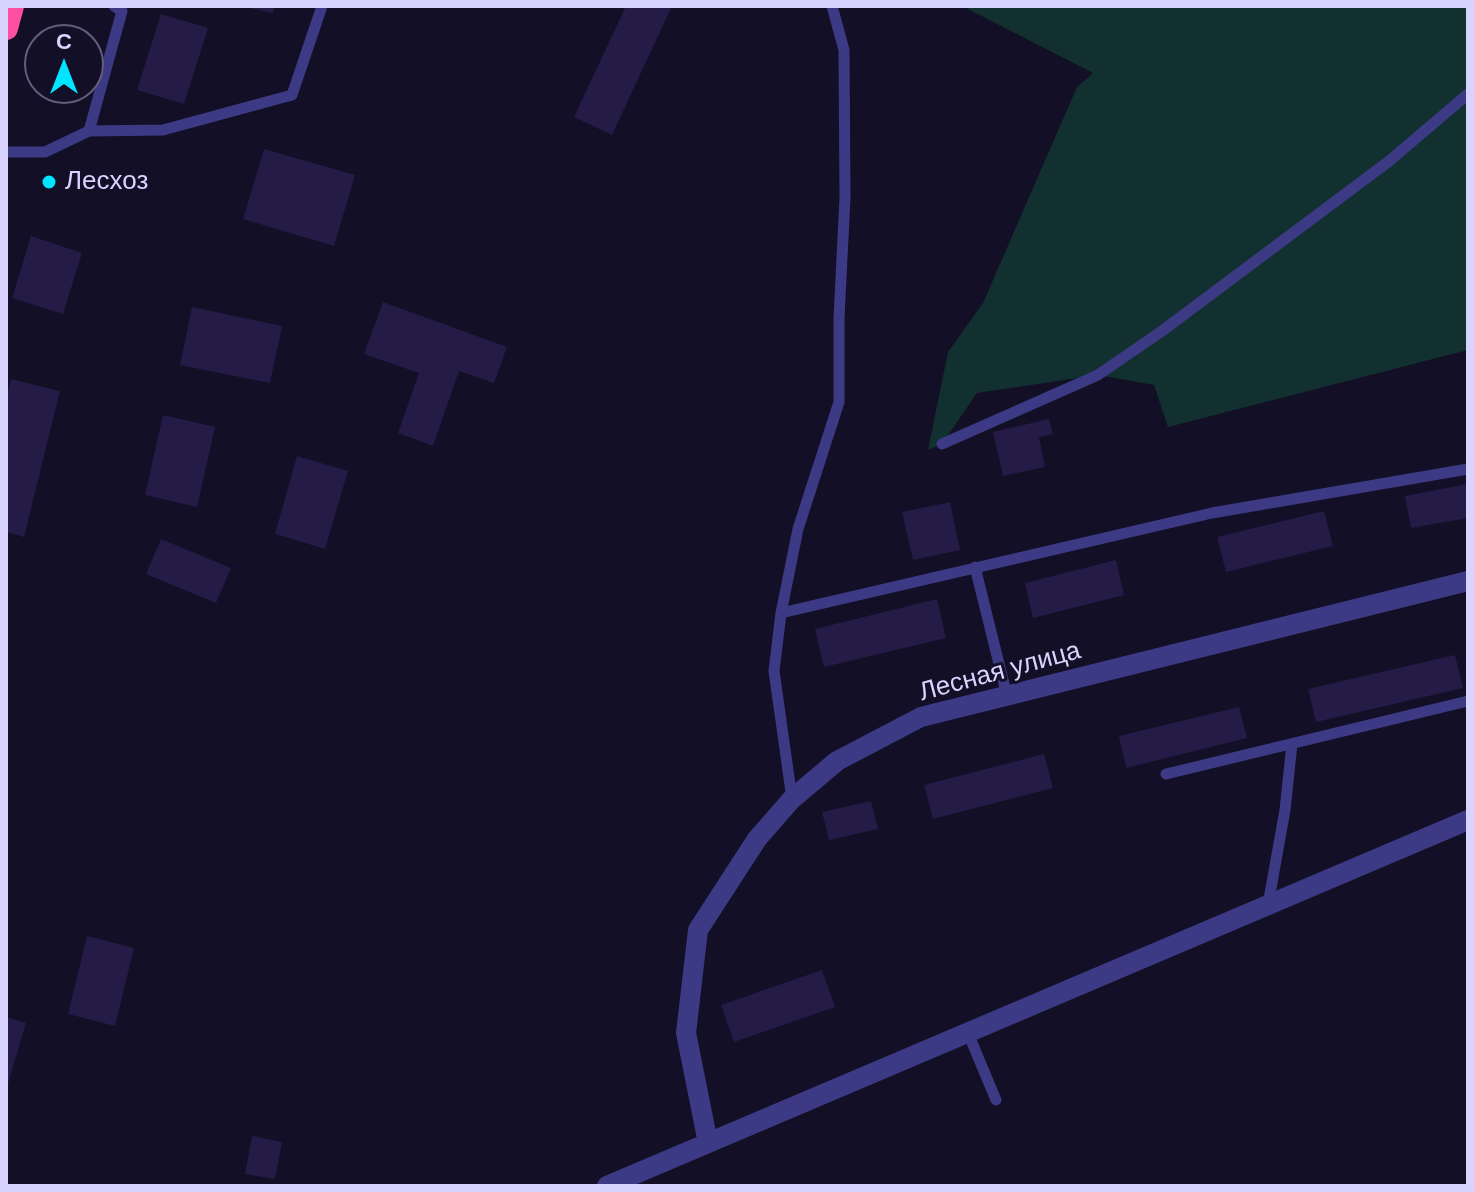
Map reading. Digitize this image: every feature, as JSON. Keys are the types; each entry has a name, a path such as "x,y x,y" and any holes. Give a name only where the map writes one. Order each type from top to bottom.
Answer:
{"highway":[{"path":"6,28 12,6"}],"street":[{"name":"Лесная улица","path":"708,1143 686,1033 698,930 757,839 792,799 837,761 921,717 1468,581"},
{"path":"607,1186 1468,820"}],"lane":[{"path":"89,131 122,11 114,6"},
{"path":"6,152 45,152 89,131 163,130 292,95 322,6"},
{"path":"792,799 774,671 781,613 798,529 839,402 839,318 845,198 844,50 832,6"},
{"path":"942,444 1098,375 1162,331 1388,162 1468,94"},
{"path":"781,613 1212,513 1468,469"},
{"path":"975,567 1007,696"},
{"path":"1166,774 1468,701"},
{"path":"1268,905 1285,810 1292,744"},
{"path":"968,1033 996,1100"}],"green space":[{"path":"962,6 1468,6 1468,350 1168,427 1154,385 1098,375 977,393 942,444 928,450 948,352 983,303 1077,87 1093,73"}],"building":[{"path":"245,6 275,6 273,13"},
{"path":"626,6 672,6 612,135 574,117"},
{"path":"161,14 208,28 184,104 137,90"},
{"path":"264,149 355,175 334,246 243,219"},
{"path":"31,236 82,253 63,314 12,298"},
{"path":"383,302 507,347 494,383 459,371 433,446 398,433 419,373 364,354"},
{"path":"192,307 282,326 270,383 180,365"},
{"path":"11,379 60,391 24,537 6,532 6,400"},
{"path":"163,415 215,427 197,507 145,495"},
{"path":"1049,419 1053,434 1039,437 1045,467 1003,476 993,432"},
{"path":"297,456 348,471 325,549 275,534"},
{"path":"1468,484 1468,518 1411,528 1405,496"},
{"path":"950,502 960,550 913,560 902,512"},
{"path":"1324,511 1333,546 1226,572 1217,537"},
{"path":"161,539 231,568 216,603 146,574"},
{"path":"1116,560 1124,595 1033,618 1025,583"},
{"path":"937,599 946,638 824,667 815,629"},
{"path":"1455,655 1463,688 1316,722 1308,689"},
{"path":"1239,707 1247,738 1126,768 1119,736"},
{"path":"1044,754 1053,788 933,819 924,785"},
{"path":"871,801 878,829 829,840 822,812"},
{"path":"87,936 134,948 115,1026 68,1014"},
{"path":"822,970 835,1007 734,1042 721,1005"},
{"path":"6,1017 26,1023 7,1087 6,1087"},
{"path":"252,1136 282,1142 275,1179 245,1174"}],"place":[{"name":"Лесхоз","path":"49,182"}]}
